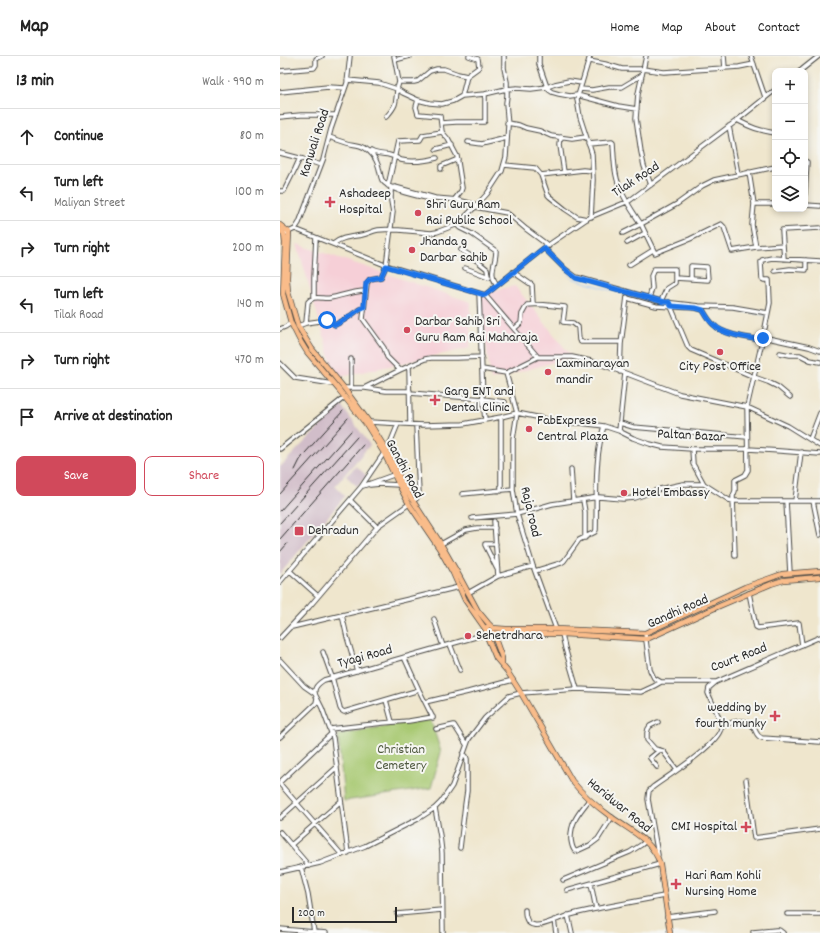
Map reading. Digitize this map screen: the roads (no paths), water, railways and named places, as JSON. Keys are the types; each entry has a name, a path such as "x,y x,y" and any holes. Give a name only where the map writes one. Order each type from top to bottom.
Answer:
{"main road":[{"path":"280,225 287,233 288,292 298,326 336,383"},
{"path":"280,230 287,233"},
{"path":"287,233 282,275 283,294 292,323 307,352 336,383"},
{"name":"Gandhi Road","path":"336,383 344,388 369,422 411,503 441,544 478,612 493,630 562,634 646,636 770,584 784,580 820,577"},
{"name":"Gandhi Road","path":"336,383 385,452"},
{"name":"Gandhi Road","path":"396,474 399,485 439,548 465,600 486,632"},
{"name":"Gandhi Road","path":"493,630 556,629 646,636 745,587 782,574 820,571"},
{"path":"488,624 486,632 493,630"},
{"name":"Haridwar Road","path":"493,630 502,658 502,664"},
{"name":"Haridwar Road","path":"486,632 496,658 513,680 572,781 589,800 646,841 658,856 670,933"}],"street":[{"path":"280,71 314,68 316,65 316,59 322,56"},
{"name":"Kanwali Road","path":"295,229 299,223 321,165 345,88 350,56"},
{"path":"386,117 394,109 397,102 397,89 399,82 395,58 410,56"},
{"path":"462,96 467,76 479,67 478,59 469,56"},
{"path":"332,244 344,238 365,235 378,230 437,232 458,224 487,194 502,172 506,157 507,82 504,68 504,56"},
{"path":"539,56 539,64 547,87 552,92 637,109"},
{"path":"590,56 577,99 580,117 592,154 593,180 591,217"},
{"path":"646,56 638,94 636,118 640,152 651,185"},
{"path":"724,56 725,68"},
{"path":"751,56 766,97"},
{"path":"804,68 819,56"},
{"path":"589,61 622,69 643,69 664,72 738,67 754,64"},
{"path":"399,82 418,81 430,71 437,69 444,69 467,76"},
{"path":"580,89 592,90 609,87 622,87 642,75"},
{"path":"347,80 379,83 397,89 418,100 442,104 453,101 462,96 485,94 506,89 531,89 547,87 569,81 582,82"},
{"path":"280,92 328,87 345,88"},
{"name":"Tilak Road","path":"485,295 544,248 586,219 626,202 651,185 772,92"},
{"path":"441,123 484,122 485,94"},
{"path":"418,100 416,107 418,114 440,117 442,132 452,145 457,156 462,188 455,199"},
{"path":"280,117 301,115 336,115"},
{"path":"737,120 751,128 772,133"},
{"path":"507,123 540,131 551,136 572,139 586,137"},
{"path":"729,126 738,174"},
{"path":"400,370 387,357 384,348 363,319 366,283 372,279 381,277 386,266 393,212 390,187 398,142 421,140 423,135 442,132"},
{"path":"329,137 349,144 364,147 369,151 378,165 382,181 390,187 413,195 438,201 462,203 504,212 550,245"},
{"path":"561,137 560,146 564,172"},
{"path":"468,142 486,143 507,138"},
{"path":"343,142 349,141 362,144 373,152 409,161 424,161 437,158"},
{"path":"588,144 613,142 615,167 619,187 626,202 641,224 655,253 690,239 721,224 724,227 732,251 783,245"},
{"path":"436,149 452,145"},
{"path":"280,153 321,165"},
{"path":"280,191 284,190 300,158"},
{"path":"441,169 442,166 458,159"},
{"path":"504,165 535,168 541,175 548,195 577,217 586,219"},
{"path":"623,233 677,204 702,186 714,180 772,168"},
{"path":"541,175 583,170 593,171"},
{"path":"749,172 754,204 752,225 756,247"},
{"path":"390,187 435,198 466,201 476,206"},
{"path":"754,204 772,204"},
{"path":"808,205 820,206"},
{"path":"458,224 460,228 472,234 496,251 493,278 497,286"},
{"path":"784,259 782,230 820,228"},
{"path":"287,233 295,229 386,266 485,295 538,357"},
{"path":"627,243 645,233"},
{"path":"314,298 316,238"},
{"path":"544,248 576,278 670,304 703,310 715,327 738,336 762,340 763,338 809,347 820,351"},
{"path":"461,250 472,256 487,268 488,276"},
{"path":"629,265 653,250"},
{"path":"765,328 770,298 769,280 762,279 761,262 772,258 820,261"},
{"path":"775,271 790,269 806,270 806,260"},
{"path":"675,278 691,279 708,280 707,266 691,266 691,279"},
{"path":"466,268 493,278"},
{"path":"649,298 652,288 651,276 654,269 675,269 675,283 667,288 661,301"},
{"path":"513,272 532,285 533,304"},
{"path":"306,323 309,301 314,298 320,297 329,299 352,292 366,291"},
{"path":"620,372 621,342 628,292"},
{"path":"478,293 485,420"},
{"path":"627,298 656,306 670,304 733,307 768,313"},
{"path":"514,329 520,323 521,316 528,304 565,307 563,322 574,323 578,327 579,340 581,342 621,342"},
{"path":"670,304 688,347 691,350 768,382 790,396"},
{"path":"298,326 306,323 327,320 335,325 358,309 364,307"},
{"path":"280,329 292,323"},
{"path":"735,556 733,496 735,491 735,480 745,475 748,470 747,407 762,340"},
{"path":"780,353 800,355 810,360 820,362"},
{"path":"364,388 400,370 431,358 482,357"},
{"path":"482,369 506,374 538,357 572,357 625,373 680,394 747,407 788,426 820,446"},
{"path":"351,359 351,388"},
{"path":"280,362 295,378 336,383"},
{"path":"409,366 410,424"},
{"path":"618,431 625,373"},
{"name":"Raja road","path":"506,374 517,413 513,439 512,489 517,514 533,566 556,629"},
{"path":"344,388 364,388 483,398 505,402"},
{"path":"280,449 345,397"},
{"path":"369,422 416,425 463,424 517,413"},
{"name":"Paltan Bazar","path":"517,413 566,423 604,426 633,438 662,447 692,449 748,449 820,454"},
{"path":"810,440 820,413"},
{"path":"501,417 501,491"},
{"path":"620,423 633,427 747,437"},
{"path":"280,582 362,487 385,452 398,424"},
{"path":"280,638 377,527 416,499 419,494 416,425"},
{"path":"535,571 564,561 579,540 585,538 596,530 598,461 600,439 604,426"},
{"path":"692,449 694,466 704,484 729,500 820,501"},
{"path":"795,501 801,452"},
{"path":"571,470 573,501"},
{"path":"362,487 396,474"},
{"path":"362,487 380,484 399,485"},
{"path":"472,518 517,514 552,504 597,498 635,498 660,489 683,484 704,484"},
{"path":"462,494 512,489"},
{"path":"350,500 377,527"},
{"path":"583,500 585,512 585,538"},
{"path":"786,501 790,573"},
{"path":"813,501 820,535"},
{"path":"494,521 498,576"},
{"path":"441,544 466,530 477,528 495,528"},
{"path":"496,544 485,545 498,570"},
{"path":"468,593 498,576 533,566"},
{"path":"290,571 318,596"},
{"path":"290,628 459,587"},
{"path":"749,593 756,627 799,623 802,645"},
{"path":"342,615 357,671"},
{"path":"434,619 442,646"},
{"name":"Tyagi Road","path":"314,693 315,688 320,682 332,677 450,644 486,632"},
{"path":"562,634 576,689"},
{"path":"280,872 309,866 365,846 427,814 435,808 452,786 468,739 485,718 509,696 521,693 576,689 644,692 661,682 654,678 650,670 646,636"},
{"name":"Court Road","path":"661,682 716,682 820,637"},
{"path":"450,644 460,670"},
{"path":"324,652 340,708 344,712 419,690"},
{"path":"330,729 392,722 409,722 434,718 404,657"},
{"path":"280,660 304,686 314,693 332,733 348,853"},
{"path":"425,702 513,680"},
{"path":"658,856 648,799 649,791 704,750 719,732 721,727 720,720 708,693 709,688 716,682"},
{"path":"280,737 316,704 317,698"},
{"path":"386,700 392,722"},
{"path":"721,727 736,721 743,721 753,726 756,734 760,738 820,742"},
{"path":"658,722 650,726 648,729 647,740 655,749 663,751 677,770"},
{"path":"436,729 454,725 466,744"},
{"path":"332,733 280,783 342,855"},
{"path":"657,767 650,758 660,750"},
{"path":"460,848 467,791 467,758 463,754"},
{"path":"280,818 337,767"},
{"path":"746,780 754,838 820,829"},
{"path":"589,800 576,818 571,829 572,848 575,851 577,852 594,843 612,817"},
{"path":"291,845 341,801"},
{"path":"435,808 441,845 443,933"},
{"path":"280,832 309,866"},
{"path":"563,880 630,852 646,841"},
{"path":"568,890 660,864"},
{"path":"301,867 308,894 314,932"},
{"path":"591,884 596,909"},
{"path":"525,910 525,916 532,925 540,925 568,915 664,896"},
{"path":"397,914 442,910"},
{"path":"667,917 715,911"},
{"path":"787,914 820,914"},
{"path":"568,915 572,933"},
{"path":"554,920 556,933"},
{"path":"280,929 326,933"},
{"path":"753,932 779,930 783,933"}],"waterway":[{"path":"566,272 572,278 648,302"},
{"path":"719,308 766,315"}],"railway":[{"path":"295,470 305,453 343,411"},
{"path":"280,494 348,418"},
{"path":"280,511 351,431"},
{"path":"280,523 357,437"},
{"path":"280,539 363,445"},
{"path":"280,552 287,544"}],"place":[{"name":"Ashadeep Hospital","path":"330,202"},
{"name":"Shri Guru Ram Rai Public School","path":"418,213"},
{"name":"Jhanda g Darbar sahib","path":"412,250"},
{"name":"Darbar Sahib Sri Guru Ram Rai Maharaja","path":"407,330"},
{"name":"City Post Office","path":"720,352"},
{"name":"Laxminarayan mandir","path":"548,372"},
{"name":"Garg ENT and Dental Clinic","path":"435,400"},
{"name":"FabExpress Central Plaza","path":"529,429"},
{"name":"Hotel Embassy","path":"624,493"},
{"name":"Dehradun","path":"299,531"},
{"name":"Sehetrdhara","path":"468,636"},
{"name":"wedding by fourth munky","path":"775,716"},
{"name":"CMI Hospital","path":"746,827"},
{"name":"Hari Ram Kohli Nursing Home","path":"676,884"}],"park label":[{"name":"Christian Cemetery","path":"401,758"}]}
